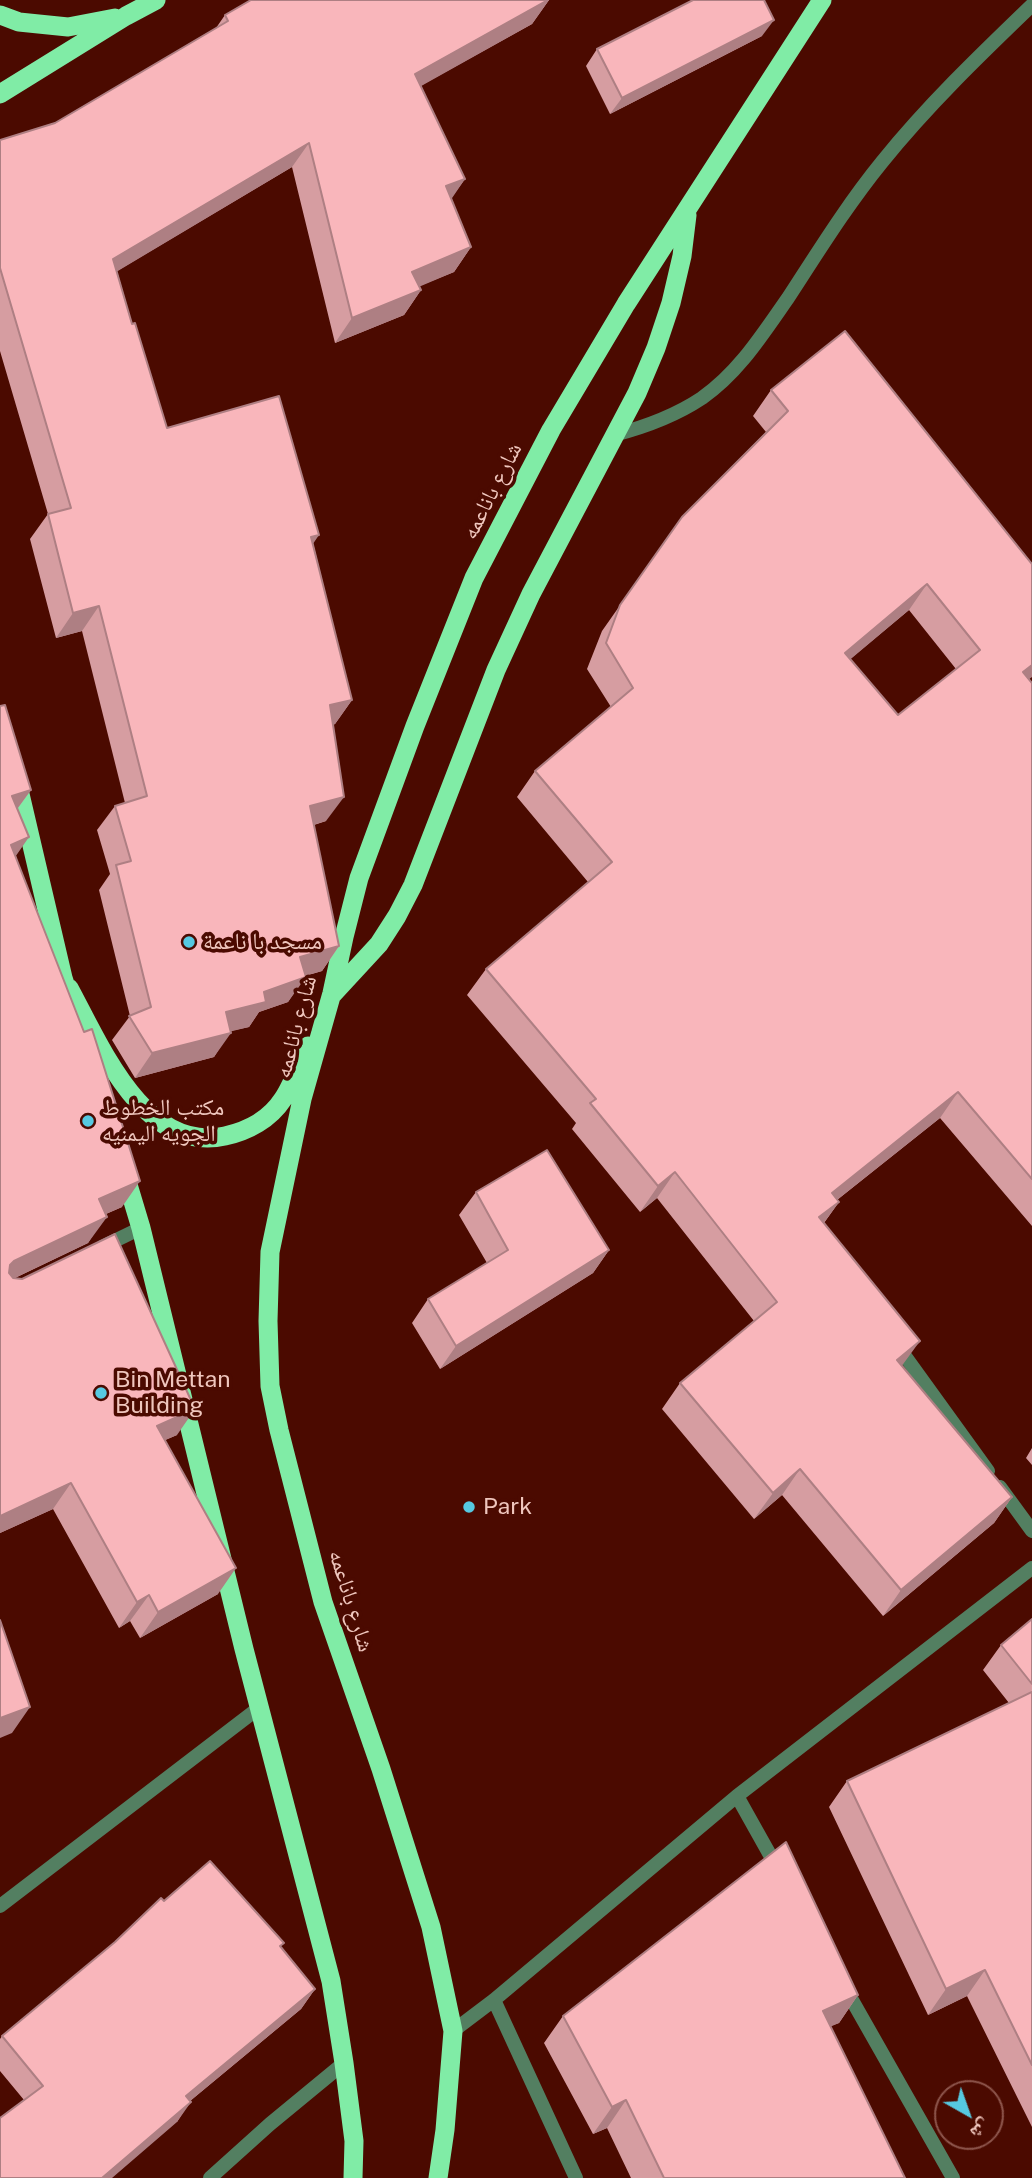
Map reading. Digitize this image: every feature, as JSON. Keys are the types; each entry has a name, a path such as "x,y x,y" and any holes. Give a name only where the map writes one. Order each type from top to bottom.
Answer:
{"highway":[{"path":"0,94 156,0"},
{"name":"شارع باناعمه","path":"438,2178 453,2031 431,1927 381,1769 323,1602 270,1386 270,1252 303,1099 332,993 359,877 474,578 551,430 626,304 821,0"},
{"path":"0,15 19,22 68,27 126,16"},
{"path":"64,978 115,1071 159,1123 185,1135 213,1139 239,1133 263,1120 283,1100 332,993 379,944 413,885 496,670 531,594 637,393 671,303 688,209"},
{"path":"13,765 64,978 92,1070"},
{"path":"117,1149 141,1228 202,1483 331,1981 354,2141 353,2178"}],"street":[{"path":"614,435 673,414 701,398 725,379 747,356 880,164 944,92 1031,9"},
{"path":"94,1251 141,1228"},
{"path":"889,1333 1032,1531"},
{"path":"453,2031 494,2000 737,1796 1032,1568"},
{"path":"0,1906 260,1707"},
{"path":"737,1796 784,1880"},
{"path":"838,1975 953,2178"},
{"path":"494,2000 576,2178"},
{"path":"210,2178 344,2063"}],"building":[{"path":"251,0 548,0 415,74 465,179 446,186 471,247 412,272 421,290 352,318 309,143 113,259 167,428 279,396 319,535 311,537 352,700 330,705 344,797 310,806 339,946 300,957 306,977 264,992 266,1002 226,1012 231,1033 152,1053 129,1016 151,1007 116,865 131,861 115,806 147,796 99,606 73,613 48,514 71,508 0,268 0,140 55,123 228,21 225,15"},
{"path":"693,0 764,0 774,20 622,98 597,49"},
{"path":"845,331 1032,564 1032,665 1023,672 1032,683 1032,1179 958,1092 832,1193 839,1202 819,1217 920,1341 897,1360 1012,1497 901,1590 800,1469 773,1493 680,1383 777,1302 675,1172 658,1186 590,1103 596,1099 486,969 612,862 535,771 633,688 606,643 620,605 682,517 788,411 771,390","holes":["927,584 980,650 898,715 845,653"]},
{"path":"5,705 31,790 12,796 29,837 11,845 84,1032 92,1029 140,1181 99,1199 107,1217 14,1261 10,1265 9,1273 13,1278 22,1279 115,1234 195,1409 157,1426 236,1568 158,1612 149,1595 137,1602 71,1483 0,1516 0,706"},
{"path":"547,1150 609,1250 456,1346 428,1299 508,1250 476,1192"},
{"path":"1032,1619 1032,1684 1001,1645"},
{"path":"0,1620 30,1707 0,1718"},
{"path":"1032,1692 1032,2065 985,1970 946,1989 847,1781"},
{"path":"786,1842 858,1995 823,2011 905,2178 664,2178 626,2100 612,2107 563,2016"},
{"path":"210,1861 284,1943 280,1946 315,1989 186,2096 191,2102 102,2178 0,2178 0,2118 43,2086 2,2036 115,1942 161,1898 164,1901"}],"place":[{"name":"مسجد با ناعمة","path":"189,942"},
{"name":"مكتب الخطوط الجويه اليمنيه","path":"88,1121"},
{"name":"Bin Mettan Building","path":"101,1393"},
{"name":"Park","path":"469,1507"}]}
